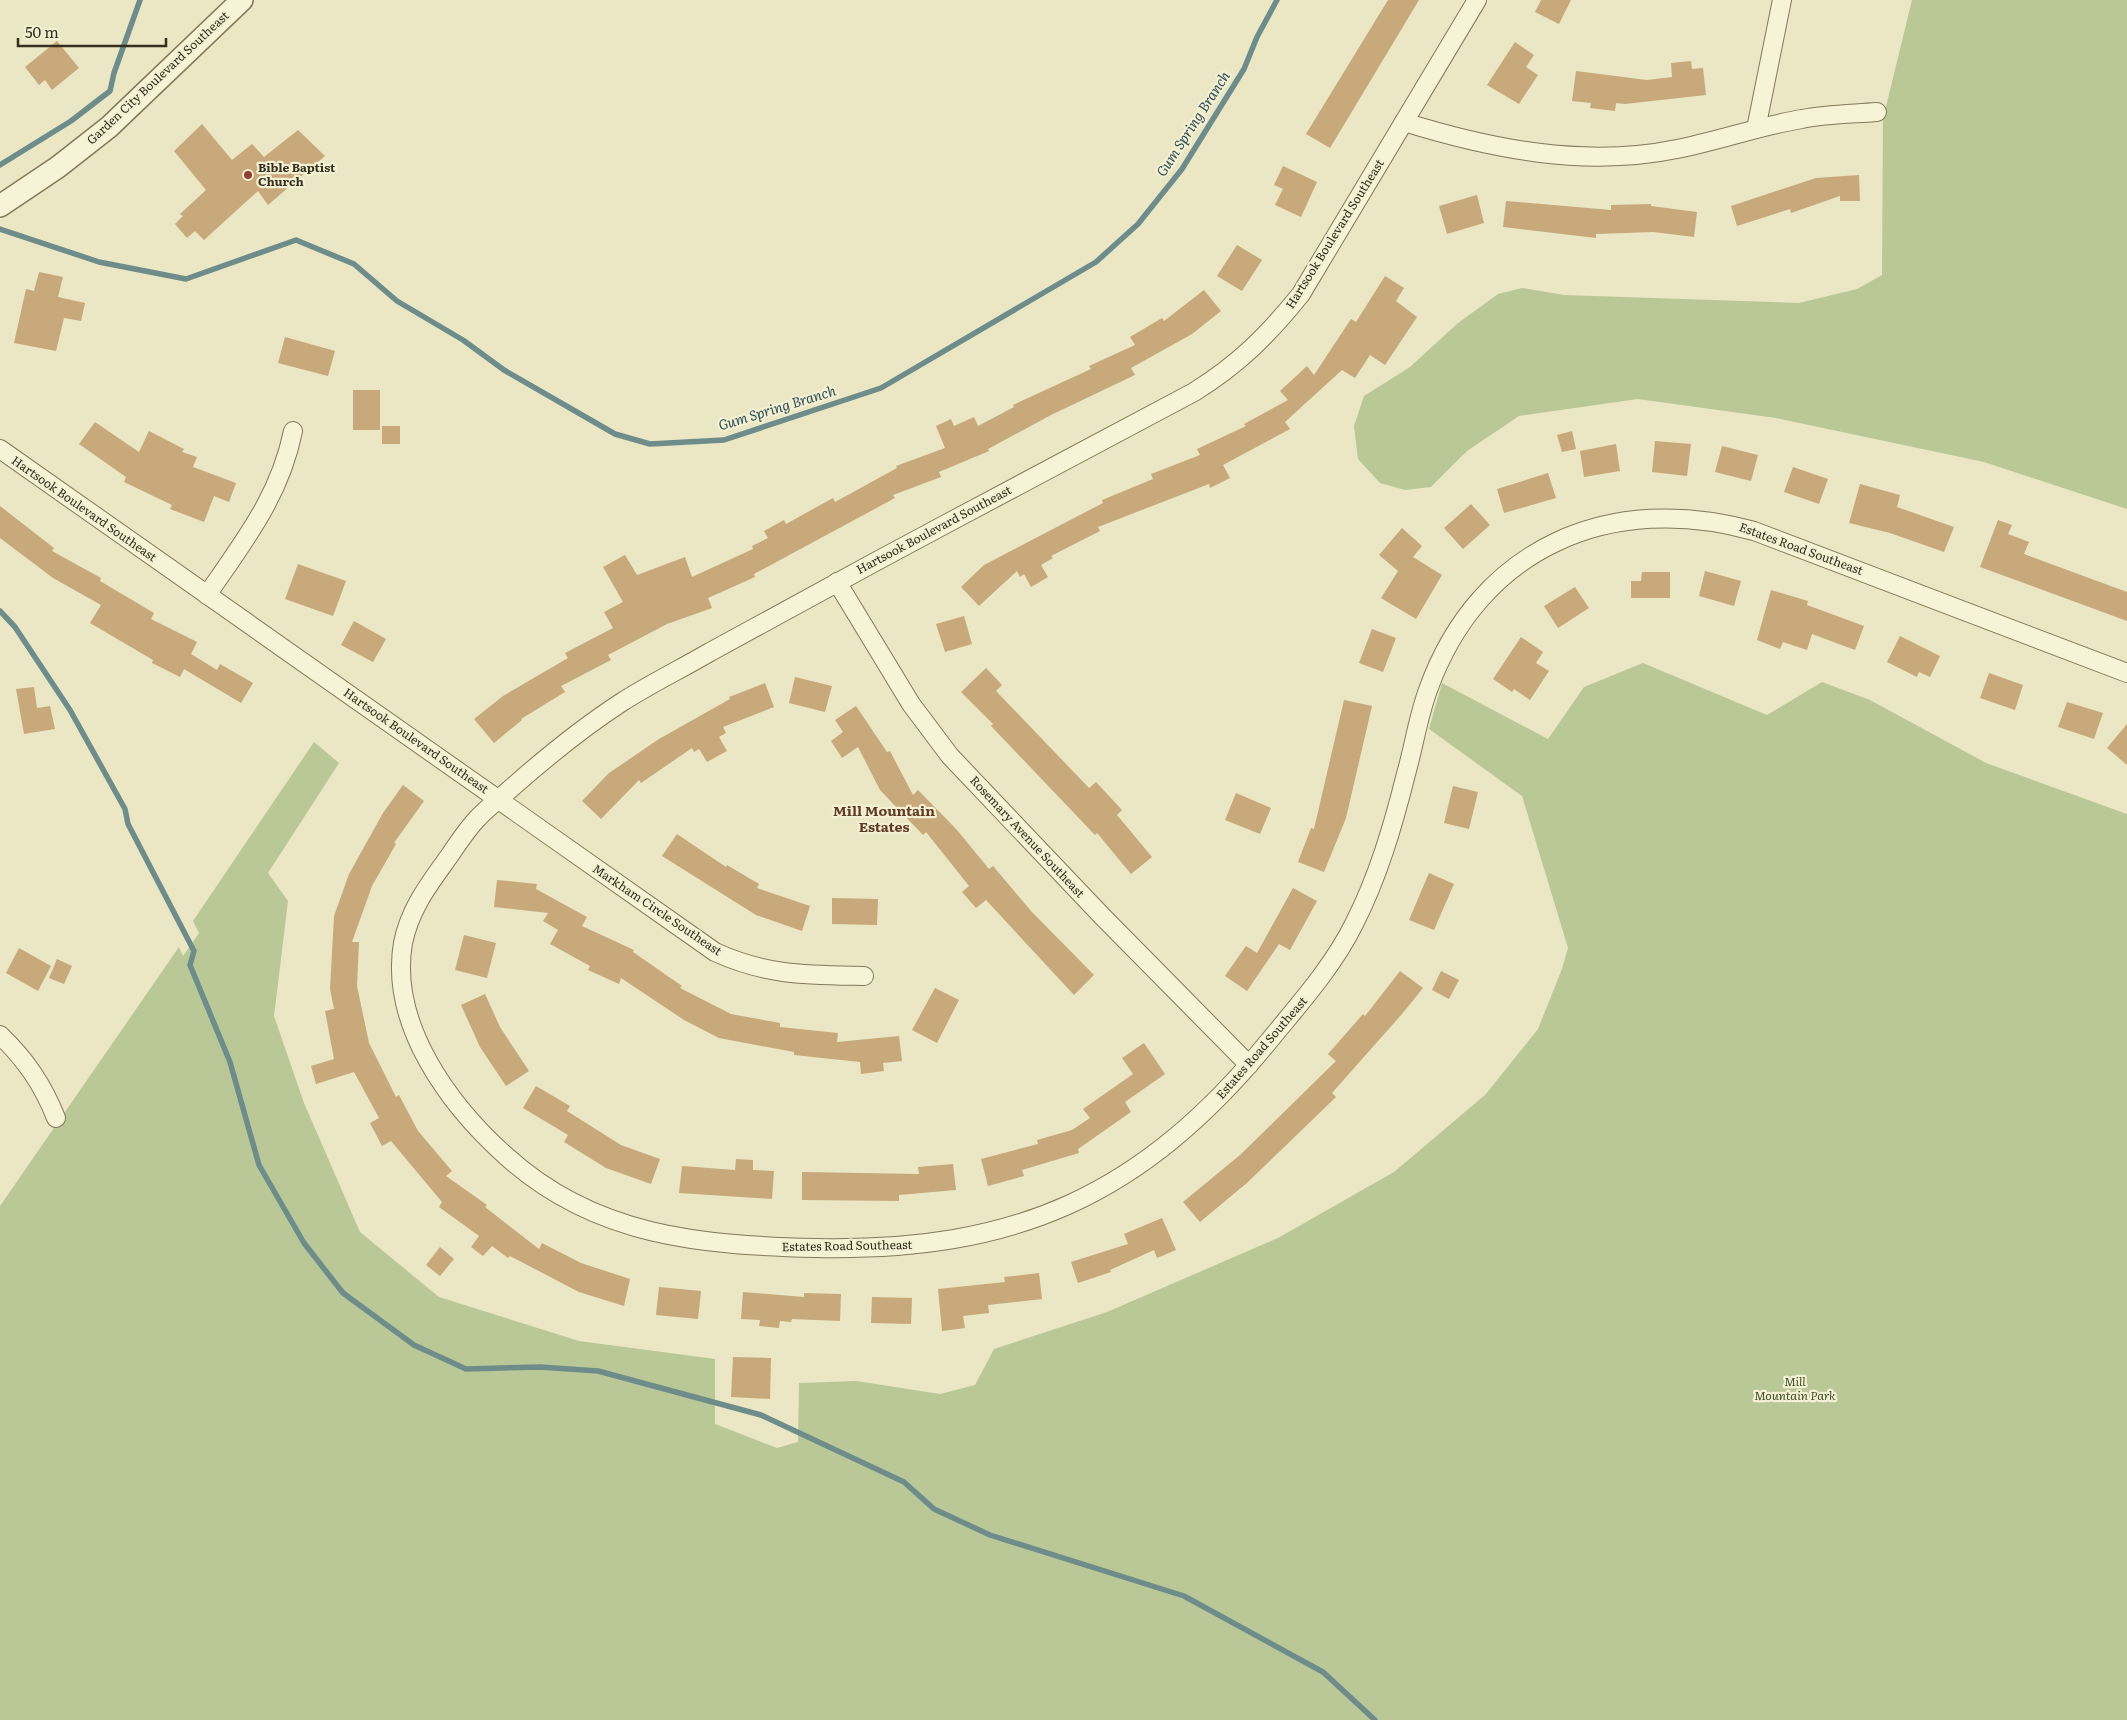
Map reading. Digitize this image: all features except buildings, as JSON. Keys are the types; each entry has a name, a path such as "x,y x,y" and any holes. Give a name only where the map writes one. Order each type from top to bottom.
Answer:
{"street":[{"name":"Garden City Boulevard Southeast","path":"0,206 58,167 109,127 242,0"},
{"name":"Hartsook Boulevard Southeast","path":"0,449 498,800 542,760 622,702 837,582 1194,392 1220,376 1250,352 1272,330 1301,294 1476,0"},
{"path":"1756,129 1782,0"},
{"path":"1404,122 1460,140 1509,149 1568,155 1607,156 1676,149 1802,119 1877,112"},
{"path":"207,595 265,510 279,481 293,431"},
{"name":"Estates Road Southeast","path":"498,800 476,819 422,893 410,918 403,944 401,971 403,998 413,1030 440,1078 465,1114 494,1146 526,1175 560,1197 603,1218 641,1230 680,1239 753,1246 826,1248 903,1247 960,1240 1016,1226 1070,1206 1113,1182 1155,1155 1186,1130 1229,1089 1327,971 1352,928 1373,882 1390,834 1425,698 1437,666 1454,635 1475,606 1494,585 1515,567 1551,543 1591,528 1645,519 1698,519 1734,525 1763,534 2127,672"},
{"name":"Rosemary Avenue Southeast","path":"837,582 911,704 950,756 1102,916 1249,1065"},
{"name":"Markham Circle Southeast","path":"498,800 715,952 759,969 788,974 864,976"},
{"path":"0,1035 32,1071 47,1096 56,1118"}],"green space":[{"path":"1912,0 2127,0 2127,509 1984,462 1776,418 1638,399 1519,416 1467,451 1431,487 1405,490 1380,483 1358,459 1354,426 1364,396 1410,367 1458,323 1498,294 1522,288 1564,295 1799,303 1857,289 1882,275 1883,119"},
{"name":"Mill Mountain Park","path":"1643,663 1767,715 1822,682 1870,700 1986,763 2127,814 2127,1720 0,1720 0,1206 179,947 183,956 199,933 193,921 314,742 339,763 268,873 288,901 274,1016 304,1103 360,1232 439,1297 579,1341 715,1359 715,1424 777,1448 798,1442 799,1383 856,1381 940,1394 975,1385 994,1349 1107,1312 1278,1238 1394,1172 1485,1095 1538,1029 1562,969 1568,948 1522,796 1429,729 1442,683 1548,739 1584,687"}],"waterway":[{"path":"0,165 71,121 110,91 114,73 140,0"},
{"name":"Gum Spring Branch","path":"0,229 99,262 186,279 296,240 354,264 397,301 463,340 504,370 615,434 650,444 724,440 881,388 1096,262 1138,224 1182,169 1244,69 1257,37 1277,0"},
{"path":"0,611 15,627 70,710 125,809 128,824 194,951 190,965 230,1062 259,1165 304,1243 343,1293 414,1345 466,1369 540,1367 598,1371 761,1415 904,1482 934,1509 990,1535 1184,1596 1323,1672 1375,1720"}],"place":[{"name":"Bible Baptist Church","path":"248,175"}],"district":[{"name":"Mill Mountain Estates","path":"884,820"}]}
